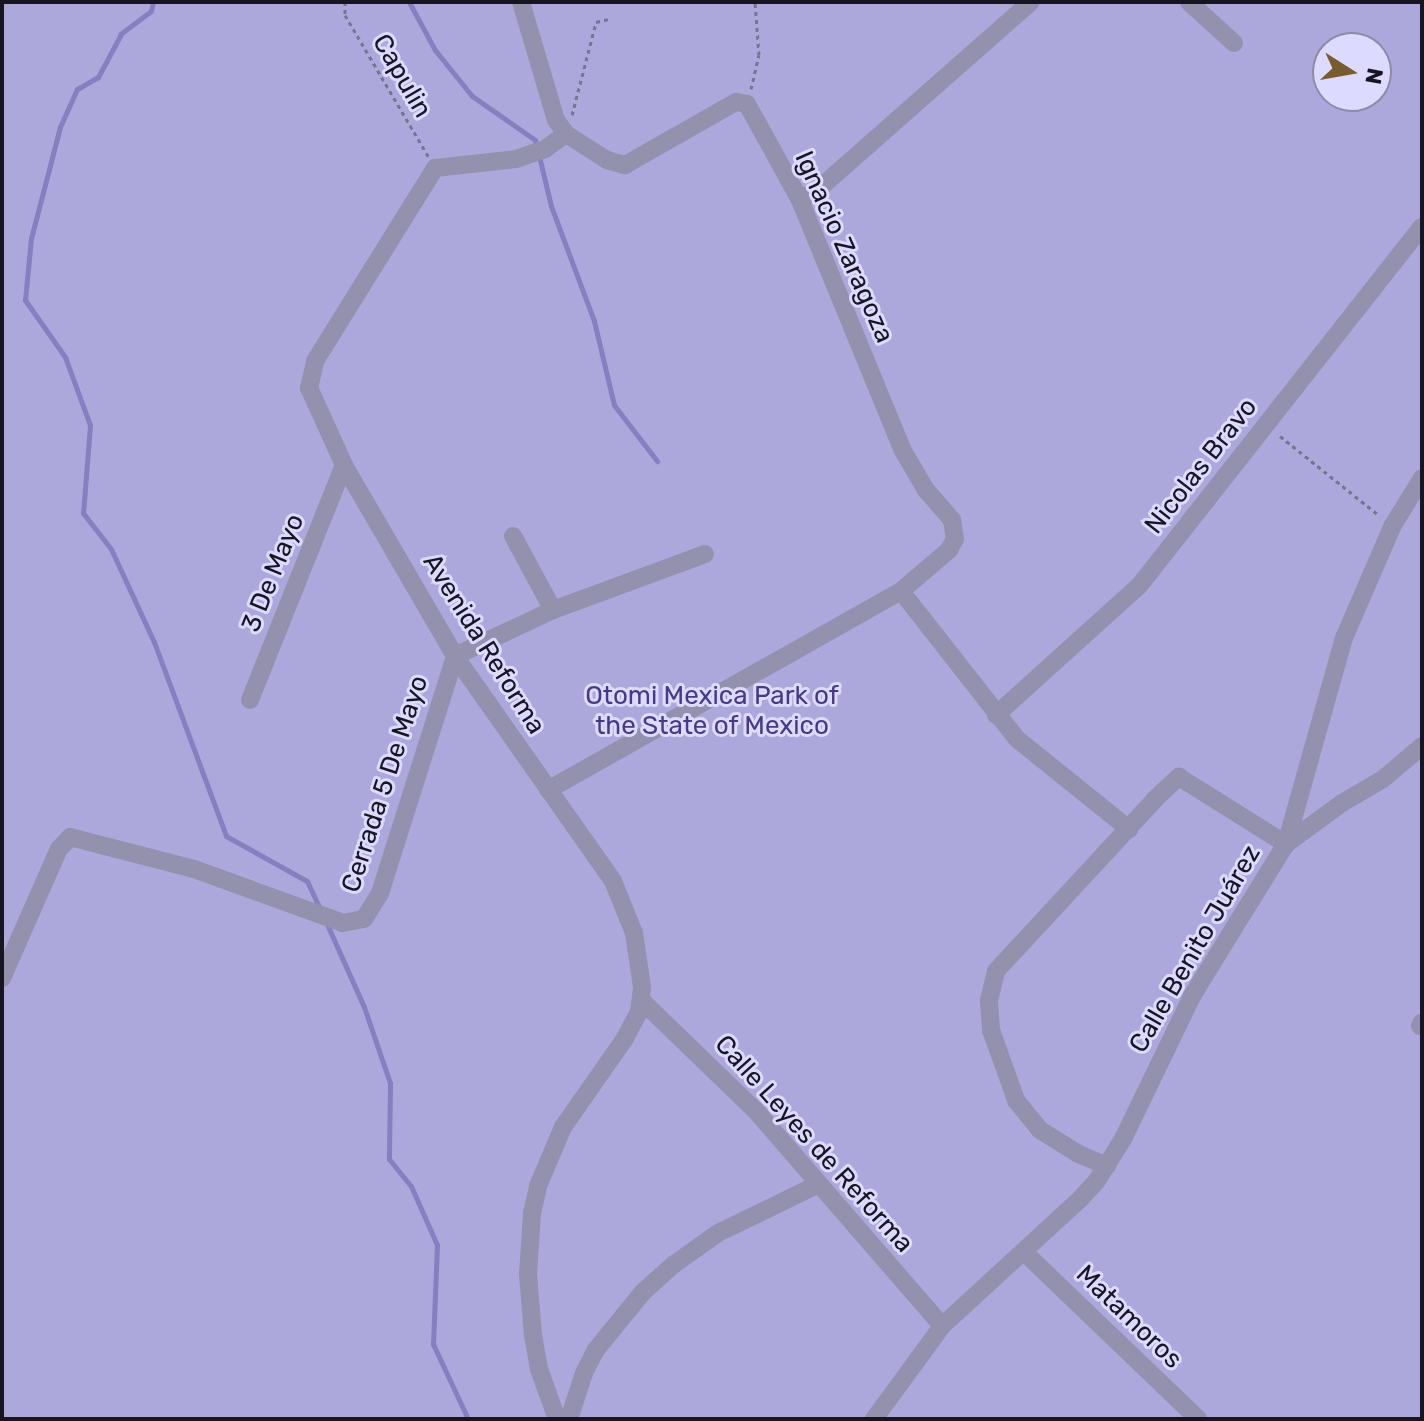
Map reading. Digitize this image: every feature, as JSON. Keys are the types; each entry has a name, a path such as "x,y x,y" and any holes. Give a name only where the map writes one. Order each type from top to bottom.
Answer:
{"street":[{"path":"521,2 556,120 566,134 607,160 625,165 736,102 747,104"},
{"path":"800,200 822,186 1031,2"},
{"path":"1189,2 1234,43"},
{"name":"Ignacio Zaragoza","path":"747,104 800,200 902,449 926,490 952,520 955,539 949,550 901,591"},
{"path":"435,168 516,159 545,149 566,134"},
{"name":"Avenida Reforma","path":"435,168 315,361 310,378 312,402 344,465 455,656 624,901 634,933 642,1001"},
{"name":"Nicolas Bravo","path":"996,715 1139,586 1422,227"},
{"name":"3 De Mayo","path":"250,700 344,465"},
{"name":"Calle Benito Juárez","path":"874,1419 942,1326 1081,1198 1107,1166 1192,996 1286,844 1344,638 1393,525 1422,478"},
{"path":"513,536 553,610"},
{"name":"Cerrada 5 De Mayo","path":"2,978 62,845 73,837 194,869 343,923 364,919 380,893 455,656 553,610 705,554"},
{"path":"548,790 901,591 1017,739 1129,829"},
{"path":"1107,1166 1057,1142 1027,1117 1016,1100 997,1052 989,1000 996,971 1179,777 1286,844 1342,803 1383,779 1422,746"},
{"path":"557,1419 543,1381 533,1336 528,1274 532,1213 538,1186 563,1127 624,1040 642,1001"},
{"name":"Calle Leyes de Reforma","path":"642,1001 756,1111 942,1326"},
{"path":"569,1419 584,1373 595,1351 643,1292 673,1265 718,1233 817,1185"},
{"name":"Matamoros","path":"1024,1252 1198,1419"}],"path":[{"name":"Capulin","path":"345,2 345,15 435,168"},
{"path":"747,104 759,55 755,2"},
{"path":"566,134 596,22 609,19"},
{"path":"1267,425 1393,525"}],"green space":[{"name":"Otomi Mexica Park of the State of Mexico","path":"2,2 1422,2 1422,1419 2,1419"}],"waterway":[{"path":"153,2 151,11 121,34 98,77 77,89 60,127 31,238 25,300 65,357 90,425 83,513 111,549 154,642 226,836 307,881 320,909"},
{"path":"409,2 435,50 472,96 535,140 536,146"},
{"path":"539,156 551,206 594,321 614,405 657,461"},
{"path":"326,922 364,1007 390,1083 389,1159 411,1186 437,1245 433,1344 468,1419"}]}
